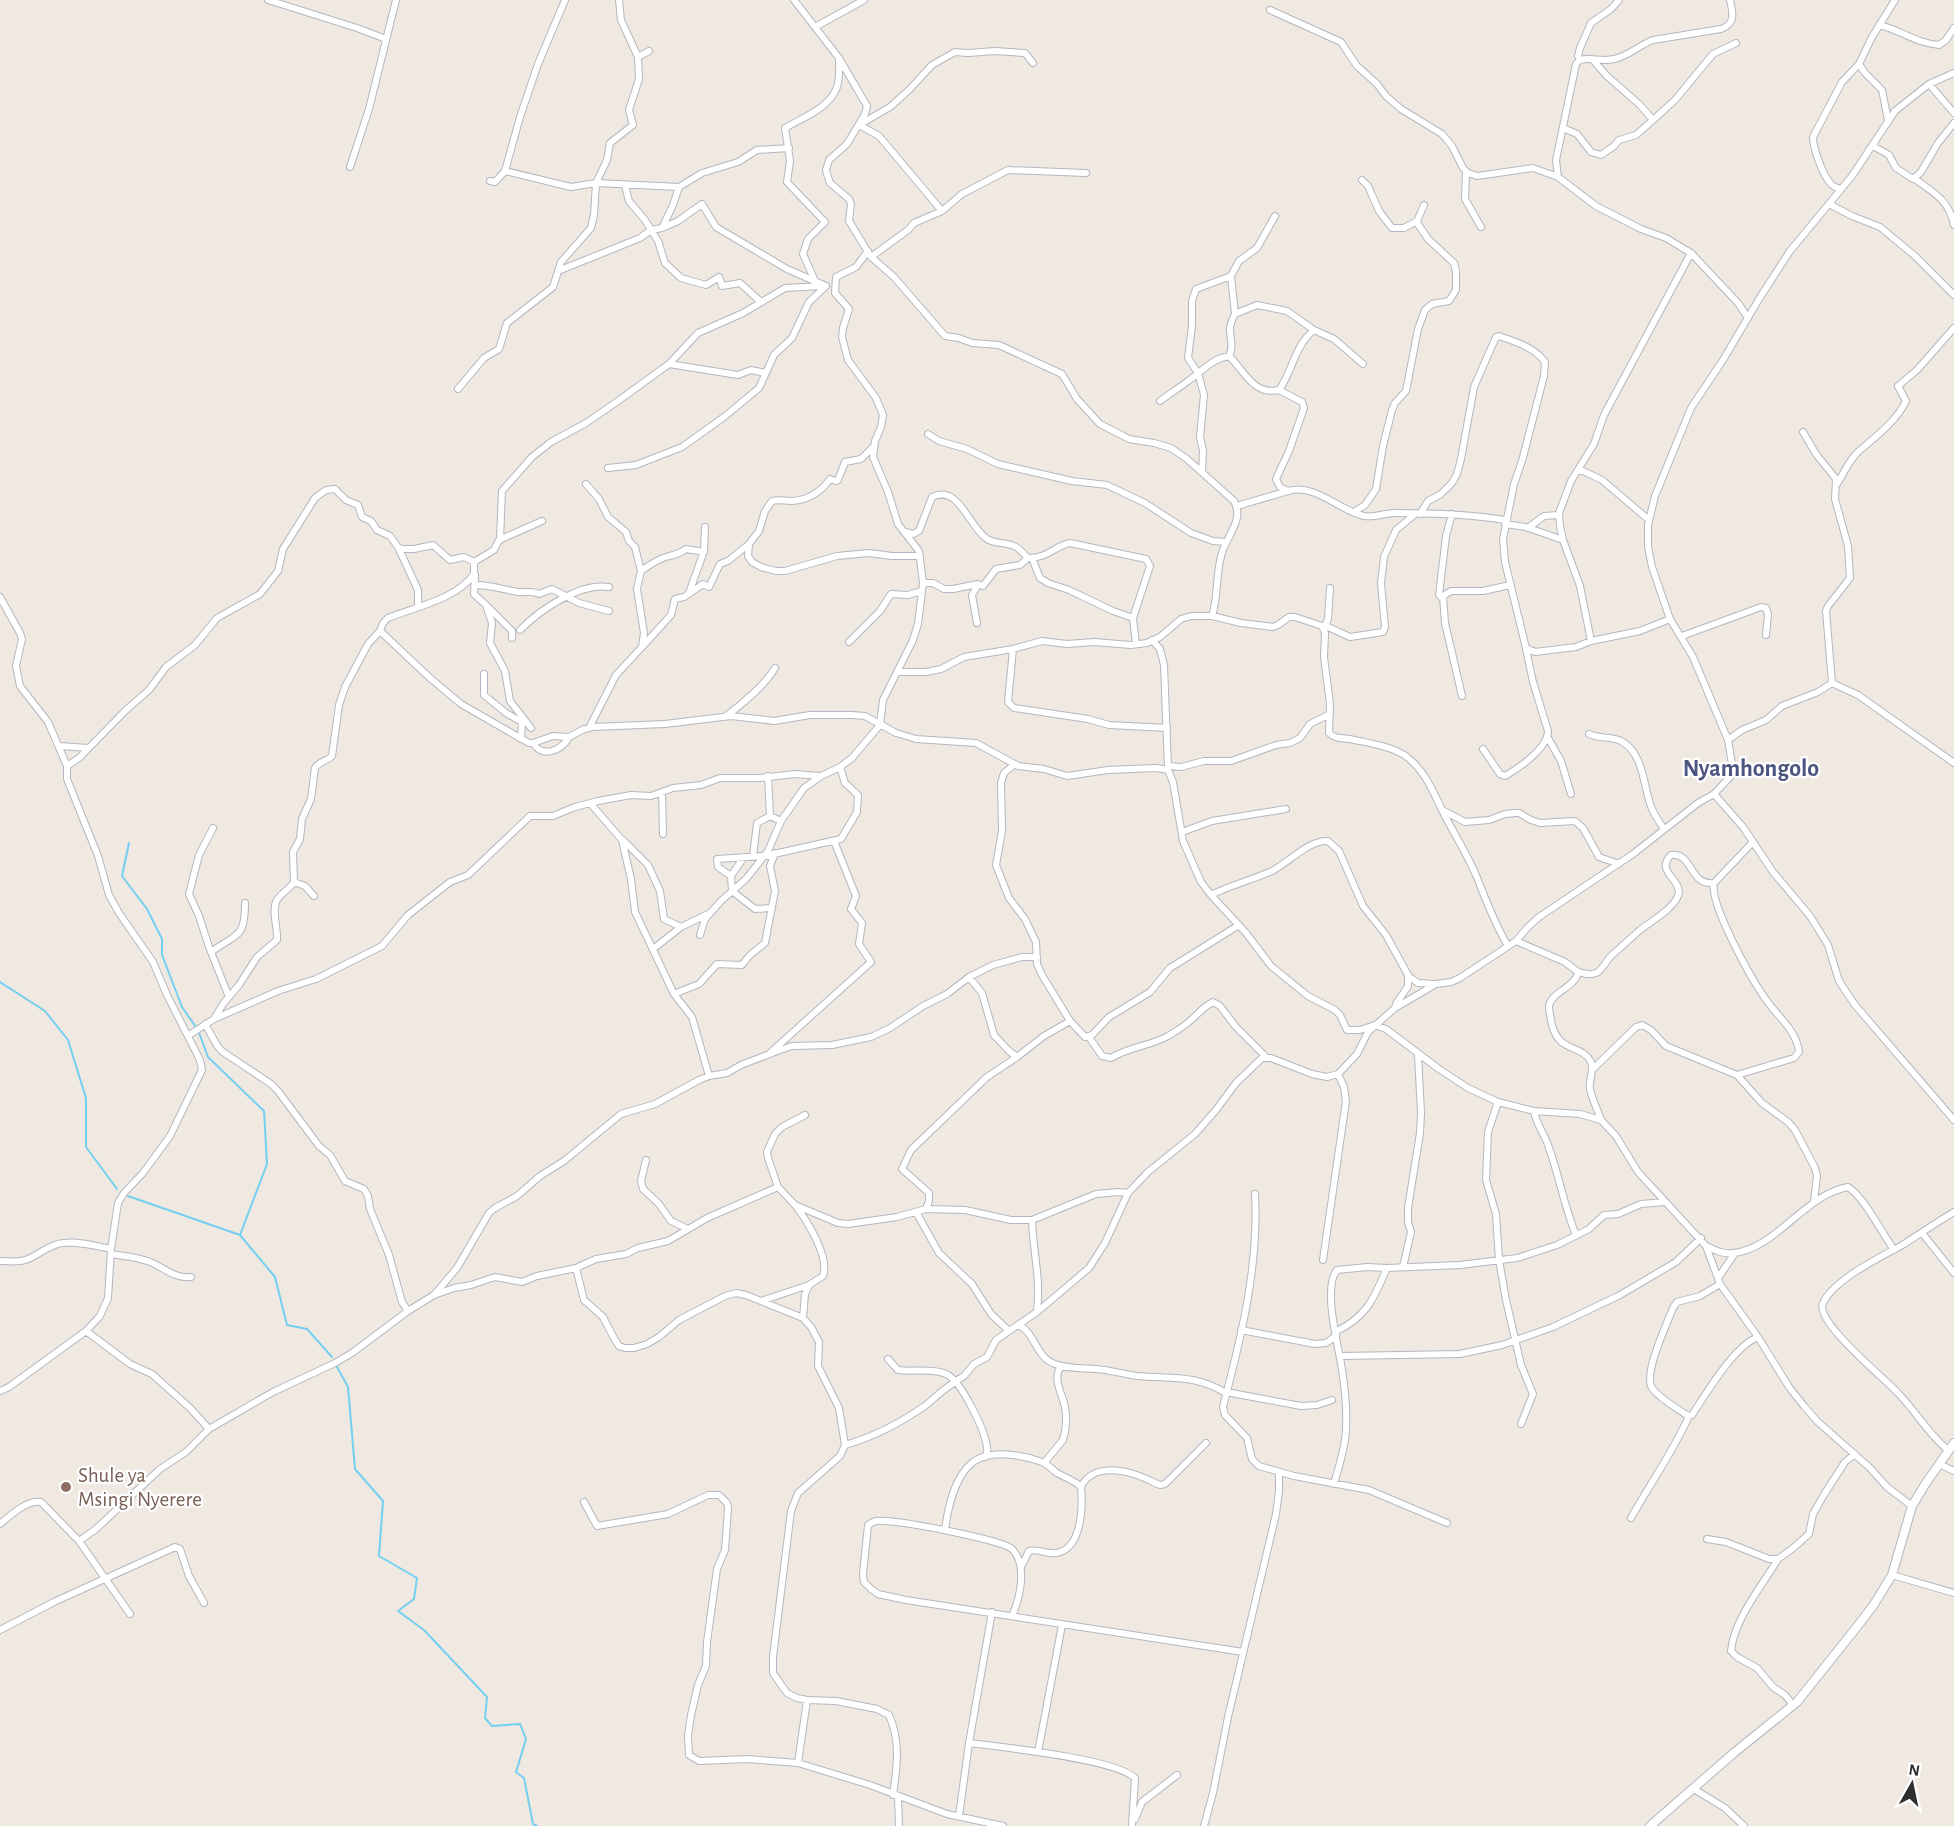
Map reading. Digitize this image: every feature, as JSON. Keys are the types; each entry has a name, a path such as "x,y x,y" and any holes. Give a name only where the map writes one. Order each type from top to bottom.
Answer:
{"main road":[{"path":"1650,1826 1793,1705 1868,1613 1892,1575 1912,1506 1951,1447"}],"street":[{"path":"268,0 386,39"},
{"path":"350,167 369,109 396,0"},
{"path":"489,181 495,182 505,171 538,64 565,0"},
{"path":"458,389 484,358 499,349 507,323 553,287 561,262 591,228 596,183 607,160 610,143 633,125 630,110 639,79 638,57 621,20 619,0"},
{"path":"794,0 839,58 867,106 865,114 847,144 829,160 826,170 830,183 849,199 851,204 849,221 869,254 894,277 945,336 972,343 999,345 1057,371 1065,378 1077,399 1100,424 1129,439 1171,448 1202,472 1237,506 1236,522 1220,560 1212,616"},
{"path":"815,27 864,0"},
{"path":"1580,60 1578,56 1580,48 1591,23 1611,9 1618,0"},
{"path":"1558,177 1556,160 1576,64 1580,60 1604,61 1626,56 1644,43 1653,40 1725,27 1731,22 1730,0"},
{"path":"1841,189 1833,186 1828,180 1818,158 1813,137 1842,82 1858,64 1895,0"},
{"path":"1270,10 1341,42 1357,66 1377,84 1386,96 1401,109 1442,134 1452,146 1466,172 1465,199 1481,227"},
{"path":"1879,25 1917,41 1939,45 1946,40 1954,28"},
{"path":"1563,128 1577,134 1591,152 1601,155 1619,140 1635,135 1675,100 1713,54 1736,43"},
{"path":"638,57 649,51"},
{"path":"859,125 890,107 932,65 955,52 1025,53 1033,63"},
{"path":"815,281 803,254 808,239 825,222 787,182 790,161 785,128 822,108 836,90 839,58"},
{"path":"1592,59 1653,120"},
{"path":"1858,64 1882,90 1888,121"},
{"path":"1211,895 1227,886 1272,870 1316,843 1328,841 1339,851 1363,906 1386,935 1407,975 1418,983 1436,984 1456,980 1516,941 1539,918 1619,864 1698,803 1714,794 1731,776 1733,770 1728,740 1706,686 1682,636 1670,619 1652,567 1648,547 1649,520 1654,496 1691,408 1790,251 1841,189 1902,104 1929,84 1954,73"},
{"path":"1929,84 1954,113"},
{"path":"1915,179 1954,123"},
{"path":"859,125 879,136 942,211"},
{"path":"1873,146 1888,155 1896,168 1906,176 1915,179 1946,202 1954,225"},
{"path":"505,171 571,187 596,183 679,187 702,173 738,162 757,150 789,148"},
{"path":"1466,172 1477,176 1533,168 1558,177 1596,206 1641,229 1666,238 1691,253 1738,303 1748,318"},
{"path":"700,935 702,926 712,912 746,879 765,856 781,821 804,788 821,776 840,768 852,758 880,725 883,700 913,640 918,624 923,583 918,547 902,530 895,517 888,492 873,457 882,415 876,398 848,360 842,337 849,309 835,293 836,277 856,267 869,254 908,230 914,223 942,211 962,194 1008,170 1086,173"},
{"path":"1362,180 1368,186 1379,211 1392,228 1404,228 1417,221 1424,206"},
{"path":"625,186 628,201 651,230 665,263 681,278 706,285 719,277 722,286 740,283 761,302"},
{"path":"662,228 679,187"},
{"path":"558,271 640,238 651,230 678,221 702,204 716,227 787,269 826,286"},
{"path":"1829,204 1880,227 1915,256 1954,295"},
{"path":"1160,401 1215,360 1232,353 1230,330 1235,314 1231,276 1239,261 1257,248 1275,216"},
{"path":"1354,512 1365,505 1376,489 1392,410 1406,391 1418,329 1425,310 1432,304 1449,301 1455,290 1454,263 1428,239 1417,221"},
{"path":"1591,641 1580,586 1563,540 1559,515 1567,490 1594,444 1604,415 1691,253"},
{"path":"1202,472 1203,451 1200,437 1204,395 1198,372 1188,358 1192,301 1196,289 1231,276"},
{"path":"474,562 494,550 500,540 502,490 532,457 551,442 586,423 669,364 698,333 743,313 785,288 826,286"},
{"path":"608,468 636,465 682,447 759,388 774,355 792,338 808,302 826,286"},
{"path":"1235,314 1257,305 1278,308 1292,314 1314,330 1334,339 1363,364"},
{"path":"1837,484 1855,455 1871,442 1900,411 1906,401 1898,386 1917,370 1954,328"},
{"path":"1279,390 1299,347 1314,330"},
{"path":"897,672 926,672 941,669 964,657 1013,649 1042,641 1067,644 1094,642 1136,644 1160,637 1181,619 1191,616 1212,616 1273,627 1295,616 1350,637 1384,631 1384,601 1381,583 1384,558 1396,530 1417,514 1428,501 1441,494 1457,474 1476,383 1496,337 1499,336 1530,349 1545,362 1544,376 1531,430 1505,522 1503,551 1548,738 1561,761 1571,794"},
{"path":"1229,356 1248,381 1255,386 1273,391 1279,390 1302,402 1304,408 1289,451 1276,479 1278,485 1287,491"},
{"path":"669,364 738,375 751,370 766,374"},
{"path":"1803,432 1816,454 1836,479 1835,498 1848,546 1851,575 1826,611 1832,682"},
{"path":"928,434 939,441 967,449 998,464 1072,481 1107,485 1145,503 1191,533 1213,541 1226,542"},
{"path":"589,728 616,675 672,615 675,599 703,584 709,587 720,564 728,561 759,531 765,511 772,501 792,501 814,495 830,479 838,480 845,462 865,457 874,446"},
{"path":"1577,471 1583,471 1602,480 1649,520"},
{"path":"586,484 599,500 608,517 626,532 634,547 641,571 637,589 644,633 642,647"},
{"path":"1237,506 1297,488 1365,517 1383,514 1452,514 1505,522 1563,540"},
{"path":"67,766 79,758 149,690 166,667 195,645 217,618 260,594 278,571 285,546 309,507 326,490 335,489 346,500 358,505 362,516 372,522 377,530 390,536 398,547 418,590 418,607"},
{"path":"902,530 913,534 919,531 932,497 942,495 955,499 974,528 988,539 1015,546 1030,558 1040,578 1133,618"},
{"path":"1452,514 1446,536 1440,594 1462,696"},
{"path":"1528,528 1544,516 1559,515"},
{"path":"500,540 542,520"},
{"path":"688,594 704,552 705,527"},
{"path":"923,583 933,583 944,589 983,585 996,569 1020,564 1030,558 1051,553 1070,543 1146,559 1150,566 1133,618 1136,644"},
{"path":"398,547 410,550 433,544 450,560 464,557 474,562"},
{"path":"748,544 748,556 752,562 776,571 785,571 837,556 869,553 920,556"},
{"path":"641,571 686,549 704,552"},
{"path":"474,562 474,594 512,631 512,638"},
{"path":"214,1019 257,957 277,940 274,907 279,897 294,882 293,852 300,839 302,819 311,799 315,768 317,764 332,756 339,705 345,687 368,644 380,632 383,623 388,618 459,588 472,578 475,571"},
{"path":"475,585 491,585 519,592 535,591 539,594 552,589 579,603 609,610"},
{"path":"520,630 535,615 567,597 597,585 609,587"},
{"path":"977,623 972,595 978,585"},
{"path":"1442,598 1445,593 1451,591 1483,591 1510,585"},
{"path":"1330,588 1324,657 1329,688 1329,733 1335,738 1346,738 1390,749 1406,756 1420,770 1433,789 1476,874 1497,928 1508,946"},
{"path":"849,642 880,611 891,594 908,596 922,591"},
{"path":"0,597 22,639 16,666 20,686 45,716 60,746 67,766 67,779 98,856 109,895 153,962 167,995 189,1035 202,1070 170,1136 118,1203 111,1251 108,1298 100,1316 86,1331 9,1387 0,1391"},
{"path":"486,605 492,623 490,643 505,671 510,701 531,728"},
{"path":"1682,636 1761,607 1766,609 1768,614 1766,635"},
{"path":"1526,648 1534,652 1576,647 1591,641 1640,631 1670,619"},
{"path":"380,632 461,704 521,739 533,743 538,749 549,752 562,747 569,737"},
{"path":"1152,640 1160,649 1163,658 1168,768 1173,782 1177,814 1184,841 1201,882 1271,966 1308,996 1335,1010 1347,1030 1360,1030 1375,1025 1386,1029 1418,1055 1468,1088 1498,1102 1534,1111 1580,1114 1601,1120"},
{"path":"1013,649 1008,702 1014,708 1088,719 1109,726 1167,728"},
{"path":"725,717 751,696 771,676 775,668"},
{"path":"484,674 484,695 506,713 522,722 521,739"},
{"path":"1728,740 1742,730 1766,720 1782,706 1818,692 1832,682"},
{"path":"1832,682 1858,695 1954,763"},
{"path":"533,743 553,736 569,737 589,728 665,724 725,717 774,721 810,715 852,715 873,719 896,733 916,739 976,743 1015,764 1067,776 1108,770 1181,767 1204,761 1231,761 1290,743 1302,736 1310,724 1330,714"},
{"path":"1589,734 1612,737 1624,742 1629,748 1643,774 1652,809 1664,829"},
{"path":"1482,749 1500,774 1505,776 1530,758 1548,738"},
{"path":"60,746 88,748"},
{"path":"1015,764 1004,773 1001,783 1002,831 996,865 1009,898 1022,913 1028,925 1035,942 1037,964 1042,975 1070,1021 1085,1037 1089,1037 1102,1056 1111,1058 1126,1050 1158,1041 1190,1021 1213,1002 1220,1006 1236,1027 1266,1057 1312,1074 1327,1077 1338,1074 1357,1054 1365,1036 1375,1025 1395,1008 1436,984"},
{"path":"731,876 717,867 717,859 765,856 841,839 857,812 858,795 845,783 840,768"},
{"path":"189,1035 214,1019 278,991 316,979 388,941 408,915 450,882 468,875 533,815 553,816 590,803 631,795 651,796 673,788 701,785 720,778 795,774 821,776"},
{"path":"768,776 770,816"},
{"path":"662,792 663,834"},
{"path":"1714,794 1738,820 1773,872 1818,928 1828,945 1839,981 1849,997 1954,1120"},
{"path":"590,803 622,840 648,865 660,891 664,919 681,927"},
{"path":"1182,832 1212,820 1286,809"},
{"path":"1442,810 1465,822 1489,820 1515,813 1540,823 1575,821 1583,828 1599,857 1619,864"},
{"path":"770,816 781,821"},
{"path":"753,856 757,823 770,816"},
{"path":"213,828 199,855 189,890 229,997"},
{"path":"622,840 631,879 634,912 675,994 692,1017 709,1076"},
{"path":"767,1055 871,962 859,945 862,923 851,909 856,896 834,841"},
{"path":"1516,941 1565,962 1578,972 1591,974 1600,970 1612,955 1677,898 1679,894 1676,884 1666,868 1667,860 1671,855 1684,858 1700,880 1705,883 1714,883 1754,843"},
{"path":"675,994 699,984 717,964 742,965 750,955 765,944 775,891 771,866 775,853"},
{"path":"744,857 731,876 732,891 755,909 772,908"},
{"path":"294,882 305,886 314,896"},
{"path":"1714,883 1714,892 1727,933 1765,999 1790,1028 1799,1048 1794,1058 1737,1075"},
{"path":"211,952 241,930 245,921 245,903"},
{"path":"653,949 681,927 712,912"},
{"path":"1089,1037 1109,1017 1150,992 1170,968 1239,925"},
{"path":"434,1295 457,1268 480,1225 495,1208 517,1196 532,1181 564,1161 616,1117 655,1104 709,1076 727,1073 792,1046 832,1044 871,1037 947,994 969,976 993,965 1022,957 1037,957"},
{"path":"1578,972 1577,978 1552,1000 1549,1008 1554,1029 1562,1044 1588,1058 1592,1071 1590,1089 1601,1120 1616,1136 1638,1172 1664,1202 1701,1238 1719,1281 1804,1406 1887,1487 1912,1506"},
{"path":"1395,1008 1407,986 1407,975"},
{"path":"969,976 982,993 994,1035 1017,1057"},
{"path":"926,1209 930,1201 929,1193 902,1169 911,1150 987,1077 1044,1036 1070,1021"},
{"path":"205,1024 223,1052 278,1091 319,1146 330,1155 345,1182 364,1189 389,1255 402,1302 408,1311"},
{"path":"1592,1071 1636,1027 1642,1025 1652,1030 1666,1046 1737,1075 1762,1103 1795,1130 1815,1168 1817,1176 1814,1202"},
{"path":"1403,1267 1411,1232 1408,1208 1420,1133 1418,1055"},
{"path":"845,1446 900,1421 964,1376 974,1364 987,1357 996,1340 1037,1312 1089,1268 1097,1258 1128,1193 1190,1138 1216,1110 1236,1083 1266,1057"},
{"path":"1323,1260 1346,1101 1344,1087 1338,1074"},
{"path":"1498,1102 1488,1132 1485,1171 1487,1187 1496,1214 1499,1260 1506,1300 1521,1365 1533,1394 1521,1424"},
{"path":"1534,1111 1538,1126 1548,1144 1569,1219 1576,1235"},
{"path":"760,1301 808,1285 823,1276 825,1266 812,1229 795,1205 778,1187 768,1158 768,1152 776,1134 782,1127 805,1116"},
{"path":"646,1160 641,1181 643,1189 671,1221 688,1229"},
{"path":"79,1541 96,1529 160,1469 186,1452 209,1429 273,1392 352,1353 408,1311 434,1295 495,1278 522,1282 537,1276 576,1268 596,1259 630,1253 638,1248 668,1242 707,1218 778,1187"},
{"path":"1706,1246 1720,1252 1735,1253 1764,1240 1814,1202 1848,1187 1862,1202 1894,1250"},
{"path":"795,1205 838,1223 848,1224 903,1216 926,1209 965,1210 1011,1220 1032,1220 1096,1194 1128,1193"},
{"path":"1255,1194 1257,1223 1254,1258 1223,1412 1247,1438 1254,1463 1279,1472 1369,1490 1447,1523"},
{"path":"1334,1484 1343,1455 1346,1430 1342,1368 1332,1308 1332,1284 1334,1274 1338,1270 1460,1265 1517,1258 1550,1248 1589,1229 1604,1215 1620,1214 1641,1204 1664,1202"},
{"path":"916,1212 939,1252 972,1284 991,1314 1009,1331"},
{"path":"1951,1447 1938,1442 1898,1392 1854,1352 1833,1329 1821,1308 1829,1294 1847,1277 1954,1212"},
{"path":"1032,1220 1040,1291 1037,1312"},
{"path":"1922,1233 1954,1274"},
{"path":"1340,1356 1460,1354 1488,1349 1553,1327 1620,1295 1676,1262 1701,1238"},
{"path":"0,1261 20,1262 54,1245 77,1243 152,1263 182,1278 191,1277"},
{"path":"1689,1416 1653,1391 1650,1384 1650,1370 1677,1302 1700,1296 1719,1281 1735,1253"},
{"path":"576,1268 584,1300 603,1317 619,1346 625,1348 647,1344 679,1320 725,1296 741,1293 803,1318 811,1327 819,1342 818,1366 839,1408 845,1446 840,1456 798,1493 791,1511 773,1673 788,1693 807,1700 836,1701 877,1709 889,1715 897,1745 896,1796 899,1826"},
{"path":"1241,1330 1315,1344 1326,1343 1371,1305 1387,1268"},
{"path":"803,1318 808,1285"},
{"path":"1019,1325 1028,1330 1047,1360 1061,1366 1110,1370 1138,1376 1175,1377 1201,1382 1226,1393 1301,1406 1317,1405 1332,1400"},
{"path":"86,1331 130,1364 152,1374 190,1408 209,1429"},
{"path":"1631,1518 1677,1443 1689,1416 1747,1341 1758,1337"},
{"path":"888,1359 898,1370 936,1372 945,1374 956,1381 984,1437 987,1448 985,1457"},
{"path":"1044,1463 1064,1436 1065,1408 1057,1380 1061,1366"},
{"path":"1012,1616 1018,1595 1021,1567 1029,1551 1060,1553 1071,1545 1079,1526 1081,1487 1091,1475 1104,1470 1131,1474 1160,1485 1165,1484 1206,1443"},
{"path":"1793,1705 1757,1668 1731,1651 1736,1631 1778,1559 1809,1534 1813,1514 1825,1493 1845,1462 1855,1454"},
{"path":"945,1530 957,1484 972,1463 985,1457 1016,1456 1044,1463 1081,1487"},
{"path":"1938,1464 1954,1471"},
{"path":"1204,1826 1214,1793 1221,1750 1276,1514 1279,1472"},
{"path":"584,1502 597,1526 669,1514 708,1495 719,1495 727,1503 724,1550 717,1569 706,1666 698,1685 691,1715 688,1736 689,1755 699,1761 747,1759 798,1763 870,1785 947,1814 1002,1826"},
{"path":"0,1524 17,1510 37,1501 41,1502 79,1541 130,1614"},
{"path":"1021,1567 1010,1546 976,1535 882,1521 873,1521 868,1525 864,1582 878,1594 1243,1652"},
{"path":"1707,1539 1726,1542 1769,1559 1778,1559"},
{"path":"0,1630 144,1560 178,1547 189,1576 204,1603"},
{"path":"1892,1575 1954,1593"},
{"path":"959,1816 992,1612"},
{"path":"1038,1752 1062,1625"},
{"path":"798,1763 807,1700"},
{"path":"969,1743 1038,1752 1117,1768 1130,1773 1136,1779 1132,1826"},
{"path":"1132,1826 1142,1802 1177,1774"},
{"path":"1694,1789 1725,1808 1744,1826"}],"waterway":[{"path":"129,843 122,876 147,909 162,939 162,955 182,1007 198,1030 208,1057 264,1111 267,1164 240,1235 275,1277 287,1325 307,1329 332,1357"},
{"path":"0,982 45,1011 68,1040 86,1098 86,1147 117,1189"},
{"path":"128,1196 240,1235"},
{"path":"337,1367 348,1387 355,1469 383,1501 379,1556 417,1578 414,1599 398,1611 424,1630 487,1697 485,1718 492,1726 520,1724 526,1739 516,1772 524,1778 533,1824 537,1826"}],"place":[{"name":"Shule ya Msingi Nyerere","path":"66,1487"}],"district":[{"name":"Nyamhongolo","path":"1751,768"}]}
